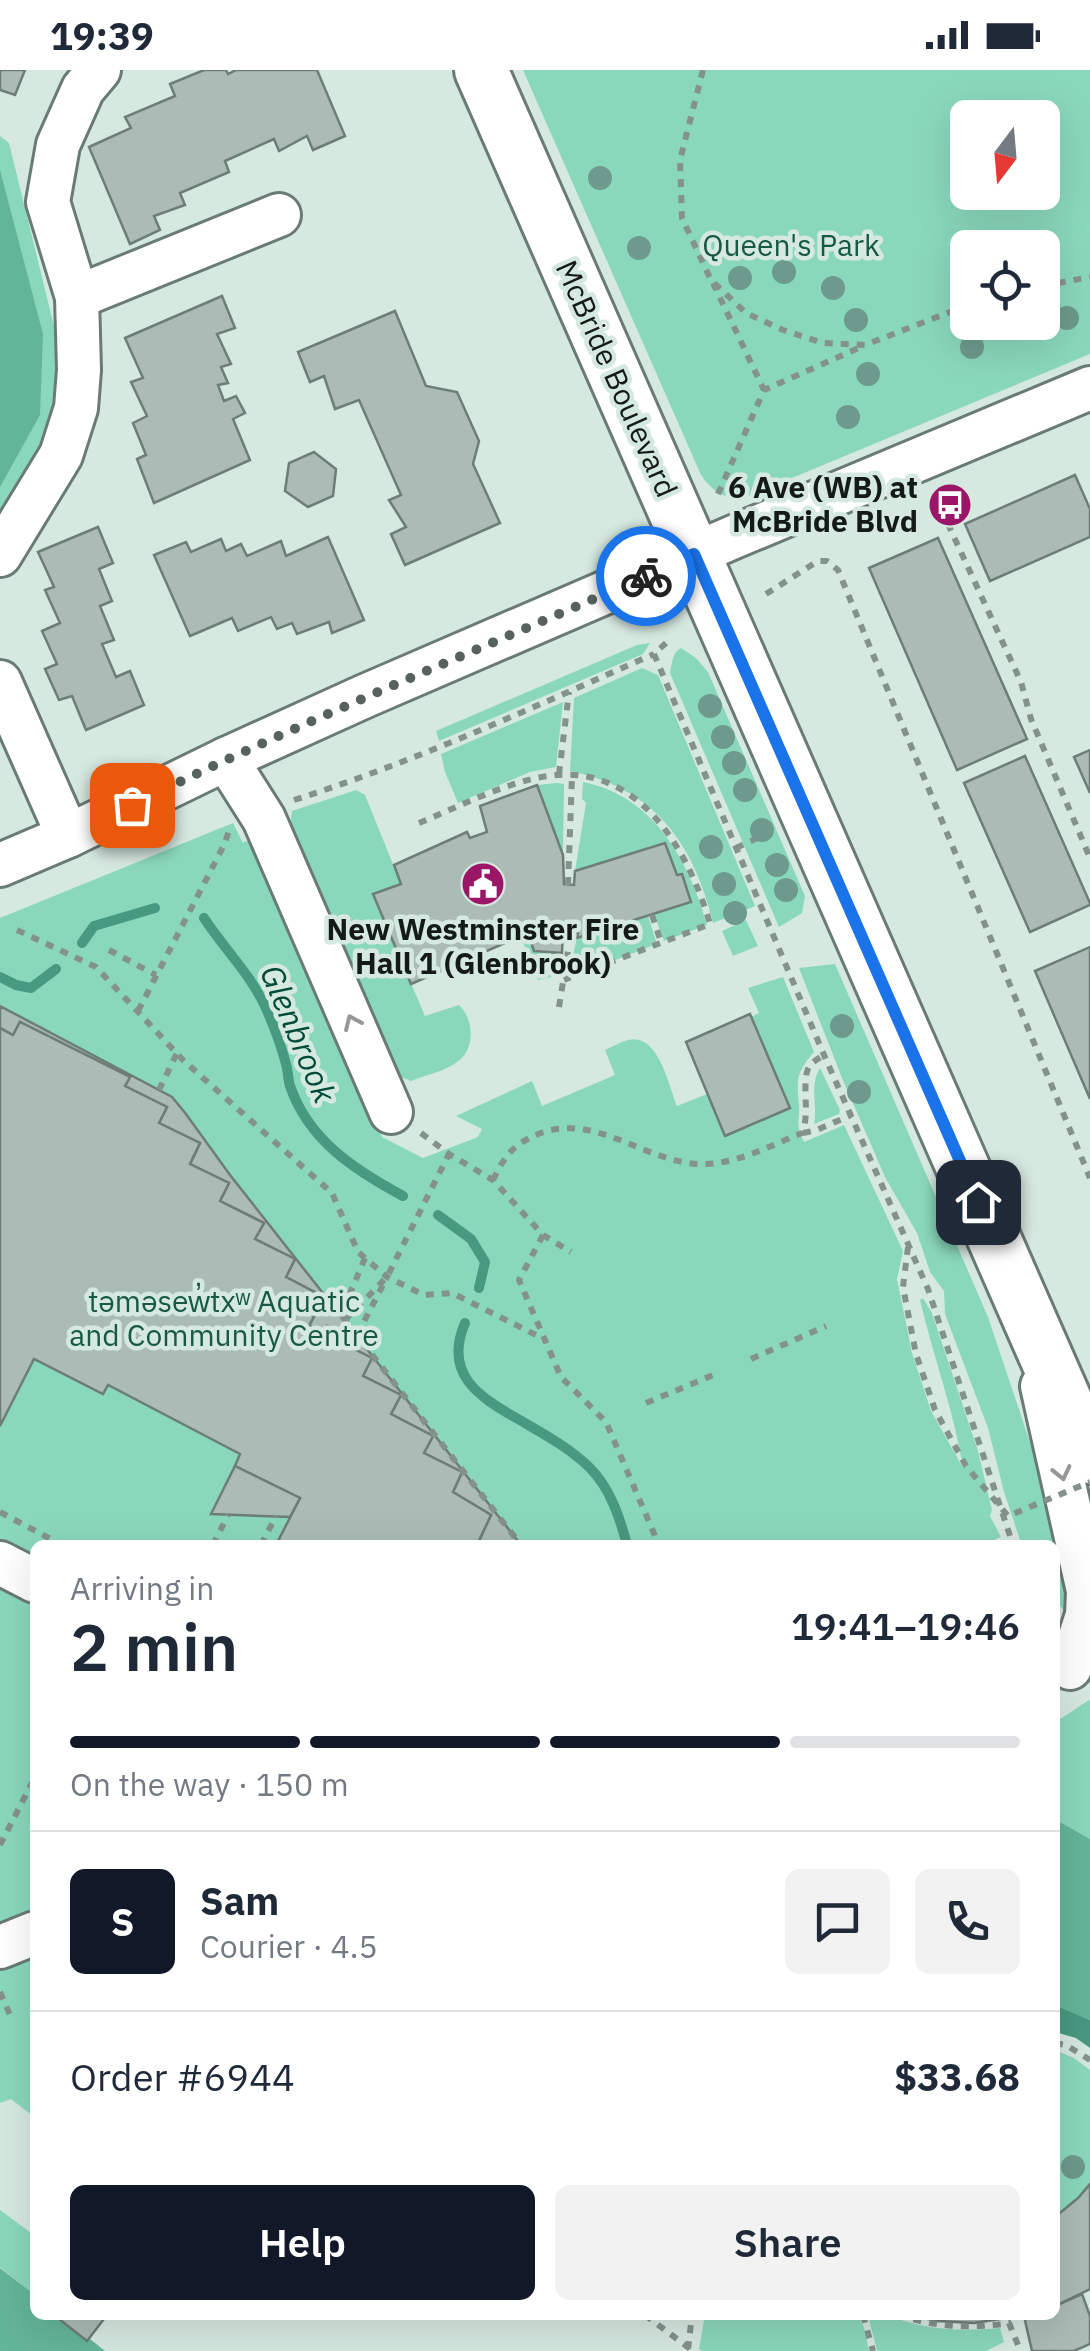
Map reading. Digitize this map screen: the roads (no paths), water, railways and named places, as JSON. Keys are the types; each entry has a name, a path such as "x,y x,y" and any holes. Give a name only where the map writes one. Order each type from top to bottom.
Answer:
{"main road":[{"name":"McBride Boulevard","path":"482,70 1090,1457"}],"street":[{"path":"0,554 61,455 76,408 77,297 48,202 58,144 83,89 99,70"},
{"path":"77,297 279,215"},
{"path":"0,865 415,674 1090,388"},
{"path":"0,682 68,836"},
{"path":"226,759 245,822 392,1112"},
{"path":"1025,1309 1088,1592 1072,1670"},
{"path":"0,1563 30,1578"},
{"path":"0,1947 30,1935"}],"waterway":[{"name":"Glenbrook","path":"82,943 94,926 155,908"},
{"name":"Glenbrook","path":"204,918 265,1006 282,1049 290,1086 309,1123 351,1164 403,1196"},
{"name":"Glenbrook","path":"0,977 31,988 56,969"},
{"name":"Glenbrook","path":"438,1215 471,1239 485,1262 479,1288"},
{"name":"Glenbrook","path":"465,1323 459,1356 469,1382 490,1402 556,1441 590,1468 609,1494 625,1540"}],"place":[{"name":"6 Ave (WB) at McBride Blvd","path":"950,505"},
{"name":"New Westminster Fire Hall 1 (Glenbrook)","path":"483,884"}],"park label":[{"name":"Queen's Park","path":"791,246"},
{"name":"təməsew̓txʷ Aquatic and Community Centre","path":"224,1319"}]}
